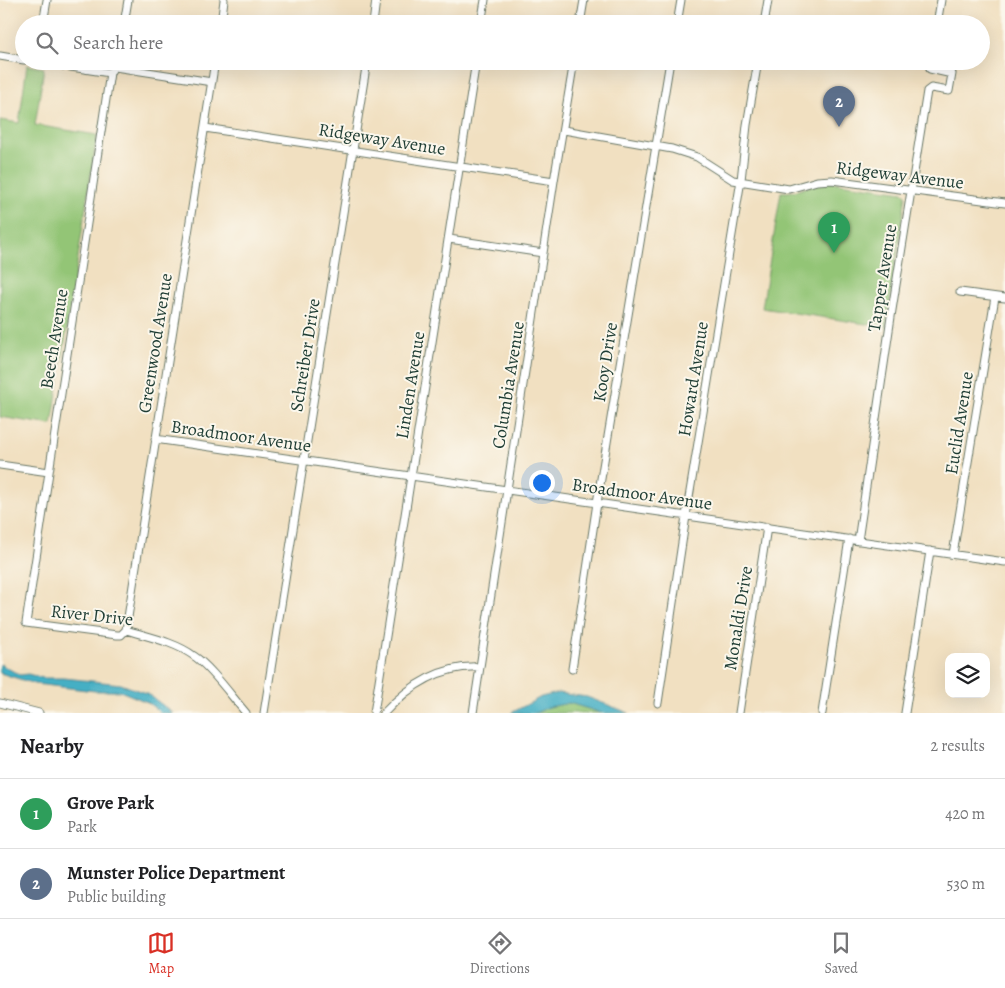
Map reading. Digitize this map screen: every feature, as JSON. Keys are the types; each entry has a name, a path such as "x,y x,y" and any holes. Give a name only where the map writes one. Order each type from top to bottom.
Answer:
{"street":[{"path":"44,15 47,0"},
{"path":"126,15 128,0"},
{"path":"222,15 224,0"},
{"path":"374,15 376,0"},
{"path":"482,15 485,0"},
{"path":"582,15 584,0"},
{"path":"678,15 681,0"},
{"path":"766,15 768,0"},
{"path":"938,15 941,0"},
{"path":"0,56 15,58"},
{"path":"90,70 110,73 112,70"},
{"path":"148,70 212,82"},
{"name":"Greenwood Avenue","path":"126,630 214,70"},
{"name":"Schreiber Drive","path":"264,713 366,70"},
{"name":"Linden Avenue","path":"374,713 475,70"},
{"name":"Columbia Avenue","path":"472,713 573,70"},
{"name":"Kooy Drive","path":"572,669 597,503 669,70"},
{"name":"Howard Avenue","path":"658,702 686,516 742,180 747,125 756,70"},
{"name":"Tapper Avenue","path":"858,540 927,91 931,88 949,91 952,74 930,70"},
{"name":"Beech Avenue","path":"26,623 110,73"},
{"name":"Ridgeway Avenue","path":"205,128 554,181"},
{"name":"Ridgeway Avenue","path":"564,130 672,149 696,157 727,178 789,189 817,181 832,180 1005,203"},
{"path":"449,238 544,253"},
{"path":"960,292 1005,298"},
{"name":"Euclid Avenue","path":"953,554 995,297"},
{"name":"Broadmoor Avenue","path":"155,439 1005,562"},
{"path":"0,465 49,472"},
{"name":"Monaldi Drive","path":"739,713 767,527"},
{"path":"822,713 849,539"},
{"path":"905,713 930,551"},
{"name":"River Drive","path":"26,623 117,636 126,630 176,646 196,657 246,713"},
{"path":"384,713 410,688 423,680 448,670 468,666 480,667"},
{"path":"2,713 2,703 39,713"}],"green space":[{"path":"26,70 44,70 35,125 97,135 52,425 0,417 0,120 19,123"},
{"path":"825,181 903,192 906,195 886,327 762,308 781,192 798,190"},
{"path":"569,703 602,713 535,713 549,707"}],"water":[{"path":"0,664 20,675 28,674 43,678 64,678 121,684 148,694 173,713 161,713 147,702 120,691 95,691 35,684 0,673"},
{"path":"558,693 587,697 629,713 602,713 569,703 549,707 535,713 511,713 541,697"}],"place":[{"name":"Munster Police Department","path":"839,127"},
{"name":"Grove Park","path":"834,253"}]}
